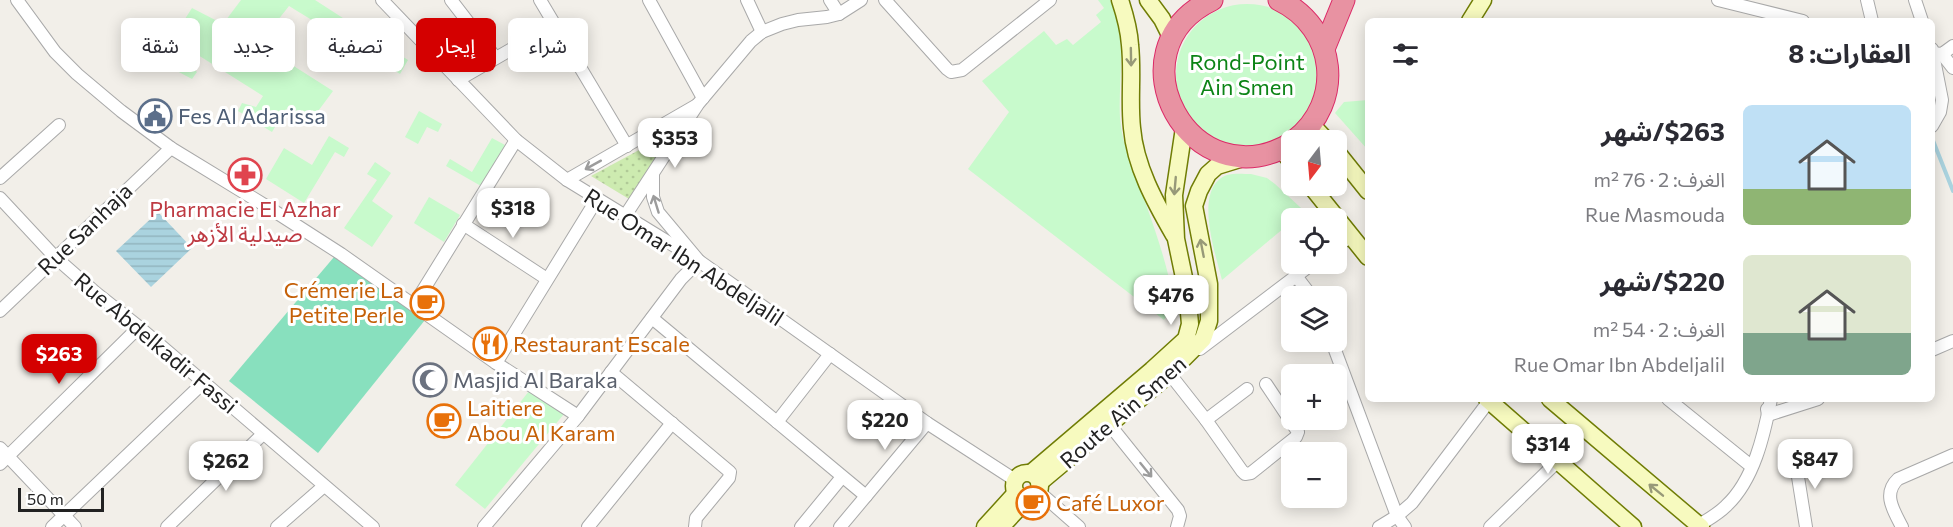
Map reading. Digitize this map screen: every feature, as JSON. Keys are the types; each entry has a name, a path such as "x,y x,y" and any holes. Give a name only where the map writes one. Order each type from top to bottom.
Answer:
{"highway":[{"path":"1212,0 1190,14 1172,39 1165,60 1164,82 1170,106 1184,128 1198,141 1212,149 1231,155 1250,156 1281,150"},
{"path":"1324,49 1344,0"},
{"path":"1295,3 1324,49 1328,68 1327,89 1322,105 1306,130"}],"main road":[{"path":"1120,0 1128,23 1131,45 1132,130 1140,169 1176,239"},
{"path":"1148,0 1162,19 1172,39"},
{"path":"1472,18 1483,0"},
{"path":"1311,124 1317,130"},
{"name":"Route Aïn Smen","path":"1028,487 1186,339 1190,324 1187,292 1176,239 1174,195 1184,128"},
{"name":"Route Aïn Smen","path":"1028,487 1109,424 1174,368 1203,339 1209,321 1209,284 1194,206 1208,174 1217,166 1250,156"},
{"path":"1347,165 1365,187"},
{"path":"1319,196 1365,253"},
{"path":"1490,402 1634,527"},
{"path":"1554,402 1700,526"},
{"path":"985,527 1028,487"},
{"path":"1001,527 1028,487"}],"street":[{"path":"17,0 55,52 121,111 171,148 271,209 496,363 578,416"},
{"name":"Rue Omar Ibn Abdeljalil","path":"382,0 516,140 567,180 699,261 927,423 1028,487 1079,527"},
{"path":"451,0 465,18"},
{"path":"540,0 551,18"},
{"path":"649,0 700,101"},
{"path":"747,0 762,32"},
{"path":"830,0 839,14"},
{"path":"626,216 700,101 751,41 762,32 798,20 839,14 861,0"},
{"path":"885,0 946,69 957,72 963,70 1050,0"},
{"path":"1718,0 1759,16 1777,18"},
{"path":"1867,0 1871,18"},
{"path":"1915,0 1921,18"},
{"path":"1935,52 1953,46"},
{"path":"1935,52 1953,68"},
{"path":"1935,52 1942,100 1940,112 1935,121"},
{"path":"458,80 471,72"},
{"path":"583,72 627,146"},
{"path":"567,180 700,101"},
{"path":"0,178 59,125"},
{"path":"414,305 516,140"},
{"name":"Rue Sanhaja","path":"0,311 171,148"},
{"path":"484,527 578,416 681,279 699,261 656,207 653,197 653,174"},
{"name":"Rue Abdelkadir Fassi","path":"0,198 55,257 373,527"},
{"path":"496,363 597,199"},
{"path":"463,224 547,279"},
{"path":"1347,239 1351,236"},
{"path":"1266,384 1298,432 1296,437 1251,472 1245,474 1206,420 1174,368 1299,274"},
{"path":"1296,276 1304,286"},
{"path":"652,318 866,496"},
{"path":"75,527 3,456 140,327"},
{"path":"1935,349 1953,341"},
{"path":"1336,352 1397,516 1405,527"},
{"path":"777,422 830,354"},
{"path":"611,372 730,472 729,478 696,518 695,527"},
{"path":"52,527 204,382"},
{"path":"1206,420 1247,389"},
{"path":"1379,527 1412,503 1487,402"},
{"path":"1672,402 1751,466"},
{"path":"1764,402 1768,415"},
{"path":"1700,526 1731,501 1742,486 1766,429 1770,402"},
{"path":"1768,415 1809,402"},
{"path":"588,527 672,423"},
{"path":"840,527 927,423"},
{"path":"1109,424 1178,510 1180,516 1177,527"},
{"path":"167,527 263,434"},
{"path":"1902,527 1889,495 1891,485 1906,475 1953,455"},
{"path":"1795,458 1806,527"},
{"path":"1490,527 1558,461"},
{"path":"801,527 842,477"},
{"path":"277,527 324,486"}],"green space":[{"path":"241,0 315,0 343,18 309,18 289,6 280,18 228,18"},
{"path":"1098,0 1110,0 1116,14 1121,43 1121,128 1128,157 1168,275 1174,304 1164,320 968,169 1009,112 982,81 1044,31 1056,45 1067,39 1073,45 1101,22 1096,15 1104,8"},
{"name":"Rond-Point Ain Smen","path":"1233,5 1261,5 1287,16 1306,35 1317,61 1317,89 1306,115 1291,130 1281,130 1281,137 1261,145 1233,145 1207,134 1188,115 1177,89 1177,61 1188,35 1207,16"},
{"path":"192,8 212,18 212,64 200,56 200,18 186,18"},
{"path":"295,67 333,91 310,122 286,109 272,132 238,111 242,103 256,107 263,96 225,72 295,72"},
{"path":"179,72 197,72 192,79"},
{"path":"1365,100 1365,147 1335,113 1344,102"},
{"path":"419,111 442,124 438,132 427,127 418,144 405,137"},
{"path":"678,129 629,199 591,176"},
{"path":"329,136 349,148 344,157 335,152 304,203 266,179 284,148 312,165"},
{"path":"492,138 505,145 481,186 446,166 450,159 472,172"},
{"path":"375,162 391,173 372,201 393,216 372,247 344,228 377,180 367,174"},
{"path":"1251,174 1267,178 1281,190 1281,196 1288,196 1301,208 1281,208 1281,231 1222,280 1212,239 1208,207 1216,182 1227,175"},
{"path":"429,197 460,215 444,242 414,223"},
{"path":"334,257 425,320 318,453 229,381"},
{"path":"533,386 564,414 485,509 455,485"}],"water":[{"path":"158,212 192,248 151,287 116,251"}],"waterway":[{"path":"1935,146 1953,191"}],"place":[{"name":"Fes Al Adarissa","path":"155,116"},
{"name":"Pharmacie El Azhar صيدلية الأزهر","path":"245,175"},
{"name":"Crémerie La Petite Perle","path":"427,303"},
{"name":"Restaurant Escale","path":"490,344"},
{"name":"Masjid Al Baraka","path":"430,380"},
{"name":"Laitiere Abou Al Karam","path":"444,421"},
{"name":"Café Luxor","path":"1033,503"}]}
